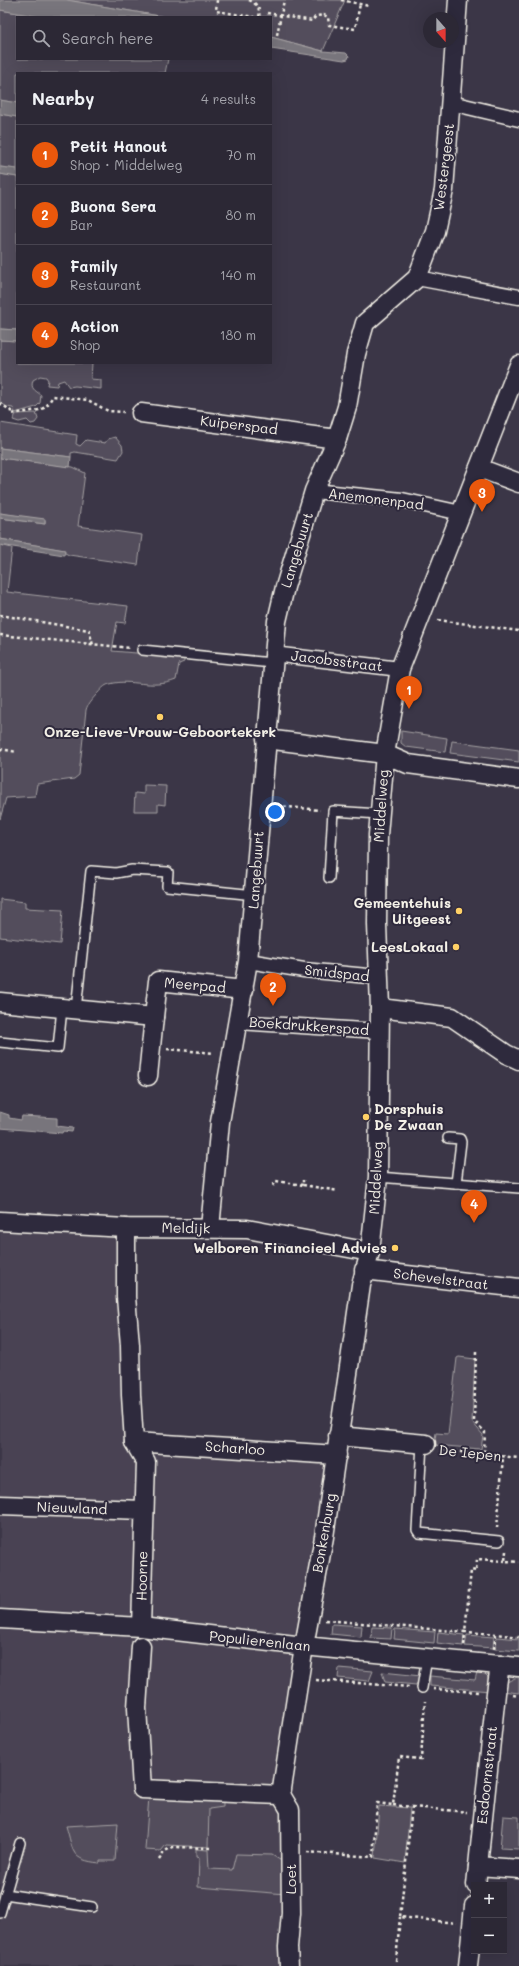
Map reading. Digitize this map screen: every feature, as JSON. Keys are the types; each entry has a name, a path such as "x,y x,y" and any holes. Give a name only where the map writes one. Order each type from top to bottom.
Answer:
{"street":[{"name":"Westergeest","path":"356,354 365,324 417,278 435,231 444,190 458,0"},
{"path":"451,102 519,118"},
{"path":"417,278 519,296"},
{"name":"Langebuurt","path":"210,1228 220,1122 239,1022 248,961 255,895 266,739 277,621 285,587 314,491 337,439 347,407 356,354"},
{"name":"Middelweg","path":"364,1270 370,1252 378,1177 380,1008 377,924 379,814 385,754 400,669 519,365"},
{"name":"Kuiperspad","path":"141,413 337,439"},
{"path":"479,468 519,482"},
{"name":"Anemonenpad","path":"314,491 402,500 461,513"},
{"name":"Jacobsstraat","path":"273,658 400,669"},
{"path":"266,739 385,754 408,764 519,779"},
{"name":"Smidspad","path":"248,961 304,970 378,977"},
{"name":"Meerpad","path":"148,1076 158,981 244,990"},
{"path":"0,1002 154,1017"},
{"path":"380,1008 452,1017 506,1054 519,1060"},
{"name":"Boekdrukkerspad","path":"239,1022 379,1031"},
{"name":"Meldijk","path":"0,1221 126,1228 247,1229 370,1252"},
{"name":"Hoorne","path":"126,1228 126,1297 130,1345 134,1442 146,1462 141,1646 137,1708 142,1789 281,1795"},
{"name":"Schevelstraat","path":"364,1270 519,1288"},
{"name":"Bonkenburg","path":"281,1795 304,1646 337,1455 338,1436 364,1270"},
{"name":"De Iepen","path":"338,1436 423,1445"},
{"name":"Scharloo","path":"134,1442 337,1455"},
{"name":"Nieuwland","path":"0,1505 144,1510"},
{"name":"Populierenlaan","path":"0,1619 141,1627 304,1646 519,1667"},
{"name":"Esdoornstraat","path":"476,1882 483,1814 504,1694 496,1665"},
{"name":"Loet","path":"281,1795 290,1810 289,1966"},
{"path":"478,1866 519,1869"},
{"path":"468,1966 471,1935"}],"lane":[{"path":"142,650 273,658"},
{"path":"329,878 333,811 379,814"},
{"path":"0,1042 58,1048 69,1008 91,871 116,873 132,870 168,872 168,886 255,895"},
{"path":"448,1138 460,1139 461,1142 456,1183"},
{"path":"378,1177 519,1188"},
{"path":"423,1445 418,1533 497,1541"},
{"path":"424,1688 428,1658"},
{"path":"0,1913 20,1843"},
{"path":"5,1894 92,1907"}],"path":[{"path":"217,0 216,11 248,16"},
{"path":"249,0 256,2 259,9 259,16"},
{"path":"277,35 284,0"},
{"path":"341,0 369,6"},
{"path":"267,13 312,21 316,16 324,15 328,17 329,25 355,29 360,4"},
{"path":"0,403 11,411 12,414 39,410 46,407 53,396 88,400 108,411 141,413"},
{"path":"0,615 89,630 94,644"},
{"path":"436,620 519,631"},
{"path":"0,635 142,650"},
{"path":"0,749 17,752"},
{"path":"261,805 333,811"},
{"path":"151,1047 233,1055"},
{"path":"273,1186 276,1180 338,1192"},
{"path":"303,1180 303,1185"},
{"path":"476,1352 474,1421 484,1432 484,1454"},
{"name":"De Iepen","path":"423,1445 519,1458"},
{"path":"497,1541 503,1457"},
{"path":"462,1661 471,1570 476,1571 477,1559 505,1561"},
{"path":"309,1619 519,1637"},
{"path":"496,1634 496,1665"},
{"path":"299,1678 519,1696"},
{"path":"393,1805 399,1757 421,1759 424,1688"},
{"path":"504,1694 512,1703"},
{"path":"290,1850 373,1857 377,1803 483,1814"},
{"path":"396,1961 412,1807"},
{"path":"159,1860 165,1851 173,1847 211,1848"},
{"path":"400,1917 471,1925"}],"shaded area":[{"path":"0,0 67,0 159,16 35,16 0,10"},
{"path":"67,0 345,0 323,51 272,37 272,16 159,16"},
{"path":"0,10 35,16 16,16 16,60 168,60 165,72 16,72 16,103 0,100"},
{"path":"272,37 323,51 346,53 349,56 348,59 344,60 272,49"},
{"path":"0,100 16,103 16,117 0,114"},
{"path":"0,114 16,117 16,169 0,167"},
{"path":"0,167 16,169 16,177 0,174"},
{"path":"0,174 16,177 16,330 0,329"},
{"path":"0,329 16,330 16,341 0,340"},
{"path":"0,340 16,341 16,364 92,364 91,379 101,380 101,389 75,386 69,387 64,380 58,382 57,386 47,385 48,380 46,377 40,376 33,380 32,385 41,395 40,403 36,407 15,413 13,408 7,407 0,402"},
{"path":"36,413 38,419 35,423 31,424 27,420 19,422 13,420 16,414"},
{"path":"0,423 77,435 76,444 80,446 86,440 105,443 108,439 115,437 122,445 123,451 118,459 75,452 71,453 71,457 0,448"},
{"path":"0,448 71,457 70,467 0,458"},
{"path":"0,458 73,467 85,473 78,526 142,535 138,565 69,555 65,553 64,550 0,539 0,518 45,524 45,520 0,513"},
{"path":"0,513 45,519 45,524 0,518"},
{"path":"0,539 65,550 64,555 0,545"},
{"path":"0,545 12,548 7,592 128,606 125,623 117,622 112,651 184,657 184,662 179,664 176,680 167,683 149,684 126,682 104,687 90,702 86,710 79,775 74,779 37,784 35,796 6,798 0,819"},
{"path":"401,731 447,738 445,752 406,747 401,743"},
{"path":"452,741 519,750 519,762 450,753"},
{"path":"144,785 166,786 165,805 158,804 158,811 134,811 135,793 144,794"},
{"path":"0,899 25,902 25,908 63,910 60,944 0,937"},
{"path":"0,1112 9,1115 9,1118 21,1120 22,1116 57,1118 57,1126 73,1128 72,1132 63,1131 62,1133 0,1128"},
{"path":"0,1222 120,1239 127,1434 334,1456 301,1729 290,1799 297,1966 0,1966"},
{"path":"457,1358 475,1359 472,1422 483,1435 481,1449 434,1445 436,1433 448,1434"},
{"path":"332,1624 362,1626 361,1637 331,1634"},
{"path":"372,1627 392,1628 391,1639 371,1638"},
{"path":"395,1629 435,1632 434,1643 394,1639"},
{"path":"438,1632 464,1635 463,1646 437,1643"},
{"path":"467,1635 494,1637 493,1648 465,1646"},
{"path":"497,1637 519,1639 519,1651 495,1649"},
{"path":"339,1668 373,1671 369,1681 338,1678"},
{"path":"382,1672 421,1676 416,1685 385,1682"},
{"path":"477,1672 484,1673 488,1677 490,1691 430,1686 430,1676 475,1680"},
{"path":"519,1676 519,1693 502,1691 507,1682"},
{"path":"149,1796 223,1798 223,1807 209,1809 208,1847 166,1845 161,1851 145,1850"},
{"path":"379,1806 410,1808 405,1863 375,1858"},
{"path":"503,1816 519,1817 519,1849 500,1848"},
{"path":"118,1823 115,1861 100,1861 100,1863 90,1862 78,1857 72,1848 66,1826"},
{"path":"196,1849 208,1850 209,1869 232,1870 236,1854 272,1855 283,1862 286,1894 198,1887 199,1858 196,1857"}],"place":[{"name":"Family","path":"482,512"},
{"name":"Petit Hanout","path":"409,709"},
{"name":"Onze-Lieve-Vrouw-Geboortekerk","path":"160,717"},
{"name":"Gemeentehuis Uitgeest","path":"459,911"},
{"name":"LeesLokaal","path":"456,947"},
{"name":"Buona Sera","path":"273,1006"},
{"name":"Dorsphuis De Zwaan","path":"366,1117"},
{"name":"Action","path":"474,1223"},
{"name":"Welboren Financieel Advies","path":"395,1248"}]}
